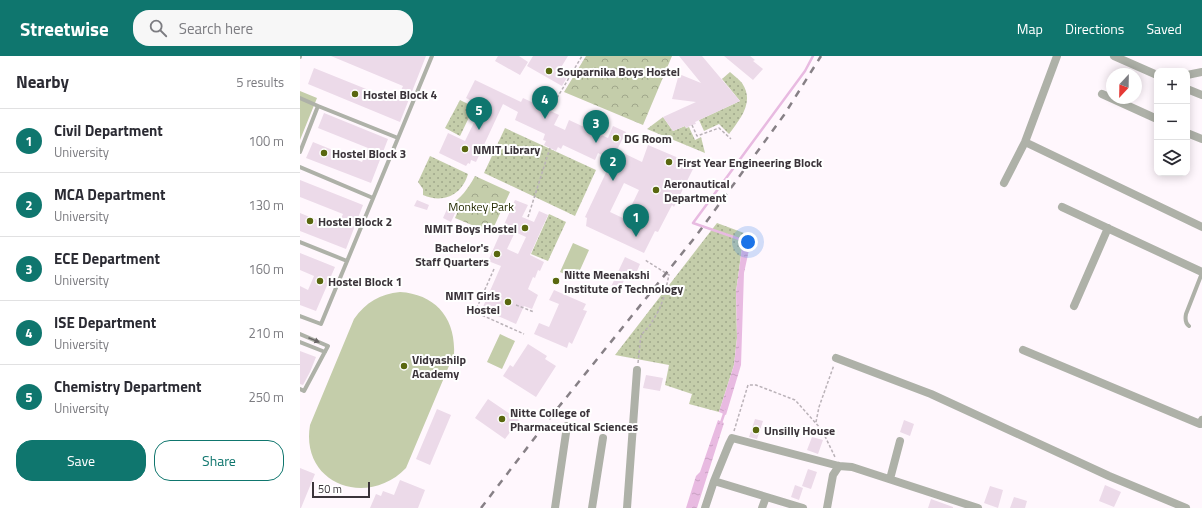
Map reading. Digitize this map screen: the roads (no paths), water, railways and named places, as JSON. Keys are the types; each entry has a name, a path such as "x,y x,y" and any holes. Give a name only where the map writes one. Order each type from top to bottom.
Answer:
{"street":[{"path":"1004,183 1025,142 1057,56"},
{"path":"1114,56 1154,74"},
{"path":"1190,74 1202,72"},
{"path":"1190,90 1202,95"},
{"path":"1102,94 1154,118"},
{"path":"1190,134 1202,140"},
{"path":"1025,142 1202,227"},
{"path":"1062,207 1202,272"},
{"path":"1074,306 1108,228"},
{"path":"1023,350 1173,414 1200,424 1202,420"},
{"path":"836,358 932,394 1109,476 1186,508"},
{"path":"627,508 637,370"},
{"path":"555,508 567,426"},
{"path":"592,508 603,438"},
{"path":"705,508 714,481 732,438 839,466 852,467 978,508"},
{"path":"890,479 900,441"},
{"path":"826,508 833,475 839,466"},
{"path":"714,481 803,508"},
{"path":"762,508 766,497"}],"lane":[{"path":"300,316 321,324 432,56"},
{"path":"300,98 398,138"},
{"path":"300,152 318,106"},
{"path":"300,167 373,198"},
{"path":"300,242 347,261"},
{"path":"1188,326 1185,320 1186,314 1202,272"},
{"path":"300,334 328,346 304,391 300,389"},
{"path":"300,342 325,352"}],"water":[{"path":"744,233 752,236 744,273 741,365 726,415 719,412 734,365 737,338 736,292"},
{"path":"718,420 724,423 697,508 686,508 696,476 700,472"}],"waterway":[{"path":"745,241 693,223 805,71 813,56"},
{"path":"721,423 725,411"}],"railway":[{"path":"481,508 553,414 696,236 784,115 821,56"}],"place":[{"name":"Souparnika Boys Hostel","path":"549,71"},
{"name":"Hostel Block 4","path":"355,94"},
{"name":"ISE Department","path":"545,119"},
{"name":"Chemistry Department","path":"479,130"},
{"name":"DG Room","path":"616,138"},
{"name":"ECE Department","path":"596,143"},
{"name":"NMIT Library","path":"465,149"},
{"name":"Hostel Block 3","path":"324,153"},
{"name":"First Year Engineering Block","path":"669,162"},
{"name":"MCA Department","path":"613,181"},
{"name":"Aeronautical Department","path":"656,190"},
{"name":"Hostel Block 2","path":"310,221"},
{"name":"NMIT Boys Hostel","path":"525,228"},
{"name":"Civil Department","path":"636,237"},
{"name":"Bachelor's Staff Quarters","path":"497,254"},
{"name":"Hostel Block 1","path":"320,281"},
{"name":"Nitte Meenakshi Institute of Technology","path":"556,281"},
{"name":"NMIT Girls Hostel","path":"508,302"},
{"name":"Vidyashilp Academy","path":"404,366"},
{"name":"Nitte College of Pharmaceutical Sciences","path":"502,419"},
{"name":"Unsilly House","path":"756,430"}],"park label":[{"name":"Monkey Park","path":"481,206"}]}
